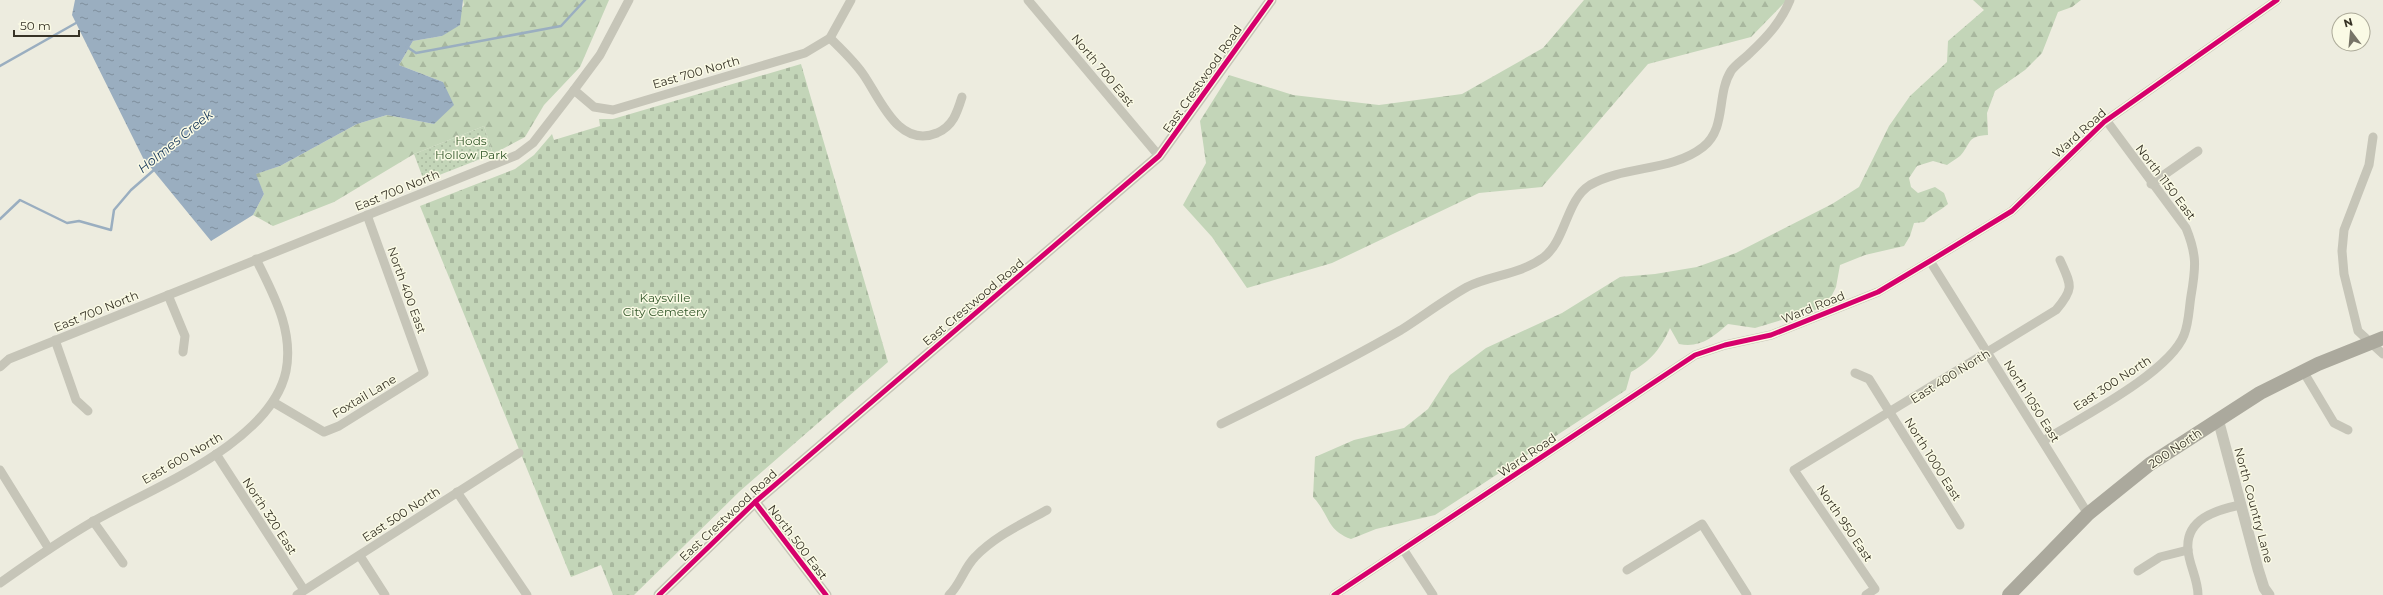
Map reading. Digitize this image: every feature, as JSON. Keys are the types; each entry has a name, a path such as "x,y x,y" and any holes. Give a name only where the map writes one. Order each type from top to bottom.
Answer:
{"main road":[{"name":"200 North","path":"2009,595 2088,514 2145,468 2260,393 2303,371 2377,340"}],"street":[{"path":"574,90 600,55 629,0"},
{"path":"851,0 830,38 863,73 890,117 902,129 916,135 932,135 947,129 957,114 962,97"},
{"name":"North 700 East","path":"1028,0 1159,156"},
{"name":"East Crestwood Road","path":"659,595 755,502 1159,156 1271,0"},
{"path":"1221,424 1324,373 1403,328 1469,286 1511,274 1545,256 1562,231 1575,203 1589,186 1620,173 1670,163 1703,147 1718,131 1723,96 1731,71 1768,37 1783,17 1790,0"},
{"name":"Ward Road","path":"1334,595 1695,355 1725,345 1771,335 1878,292 2012,211 2090,132 2277,0"},
{"name":"East 700 North","path":"0,367 10,359 55,340 517,155 533,143 574,90 594,107 612,110 805,53 830,38"},
{"name":"North 1150 East","path":"2106,120 2151,184 2186,228 2194,247 2195,269 2185,334"},
{"path":"2373,137 2369,165 2344,230 2342,251 2344,274 2358,331 2377,340 2383,354"},
{"path":"2151,184 2198,151"},
{"name":"North 400 East","path":"367,215 424,373"},
{"name":"East 600 North","path":"0,583 48,549 93,521 216,454 258,421 273,402 286,371 288,333 277,302 256,259"},
{"name":"East 400 North","path":"1794,470 1890,413 2056,310 2069,295 2069,280 2060,260"},
{"name":"North 1050 East","path":"1930,261 2088,514"},
{"path":"168,295 185,336 183,352"},
{"name":"East 300 North","path":"2043,441 2156,371 2175,352 2185,334"},
{"path":"55,340 76,400 88,411"},
{"path":"2303,371 2334,423 2348,430"},
{"name":"Foxtail Lane","path":"273,402 324,432 339,426 424,373"},
{"name":"North 1000 East","path":"1855,373 1869,379 1960,525"},
{"name":"North Country Lane","path":"2218,419 2258,570 2264,588 2269,595"},
{"name":"East 500 North","path":"301,593 518,453"},
{"name":"North 320 East","path":"216,454 301,593"},
{"path":"0,470 48,549"},
{"name":"North 950 East","path":"1794,470 1875,589 1866,595"},
{"path":"457,492 527,595"},
{"name":"North 500 East","path":"755,502 826,595"},
{"path":"2198,595 2198,588 2188,550 2189,537 2194,526 2204,516 2240,505"},
{"path":"949,595 954,590 974,558 1000,536 1047,510"},
{"path":"93,521 123,563"},
{"path":"1627,570 1702,524 1747,595"},
{"path":"1403,549 1433,595"},
{"path":"2138,571 2160,557 2188,550"},
{"path":"360,556 385,595"}],"green space":[{"path":"463,0 609,0 580,67 544,105 525,137 493,154 484,126 414,154 334,202 273,226 253,215 264,194 255,174 280,166 357,124 387,115 434,124 443,82 399,65 413,41 442,36 464,5"},
{"path":"1584,0 1787,0 1751,37 1648,64 1542,187 1479,193 1332,263 1247,288 1212,237 1183,205 1206,163 1200,121 1229,75 1293,95 1379,105 1462,94 1543,48"},
{"path":"1973,0 2081,0 2072,7 2058,12 2042,53 2025,70 1995,91 1987,113 1988,135 1976,137 1970,141 1960,156 1947,165 1933,161 1917,166 1909,178 1911,187 1918,193 1935,187 1944,193 1948,204 1924,222 1914,223 1910,236 1904,246 1865,255 1840,265 1836,287 1829,301 1815,310 1755,328 1728,324 1711,338 1693,345 1679,344 1670,328 1663,342 1650,359 1631,372 1626,390 1435,515 1376,529 1351,539 1332,527 1313,497 1315,457 1354,440 1404,428 1428,409 1450,375 1486,348 1562,313 1620,277 1655,274 1697,267 1736,253 1832,204 1859,187 1889,126 1910,96 1947,62 1948,41 1984,10"},
{"name":"Kaysville City Cemetery","path":"801,64 888,362 740,491 634,595 613,595 601,565 571,577 420,206 515,169 534,155 552,134 554,140 600,126 599,119 613,119"},
{"name":"Hods Hollow Park","path":"484,126 493,154 424,181 414,154"}],"water":[{"path":"75,0 463,0 460,25 442,36 413,41 399,65 443,82 454,105 434,124 387,115 357,124 280,166 256,174 264,194 253,215 211,241 143,158 72,15"}],"waterway":[{"path":"407,47 416,53 561,26 585,0"},
{"path":"0,66 76,23"},
{"name":"Holmes Creek","path":"0,219 20,200 67,223 79,221 111,230 114,210 131,190 155,169"}],"cycle path":[{"path":"659,595 755,502 1159,156 1271,0"},
{"path":"1334,595 1695,355 1725,345 1771,335 1878,292 2012,211 2104,122 2277,0"},
{"path":"755,502 826,595"}]}
